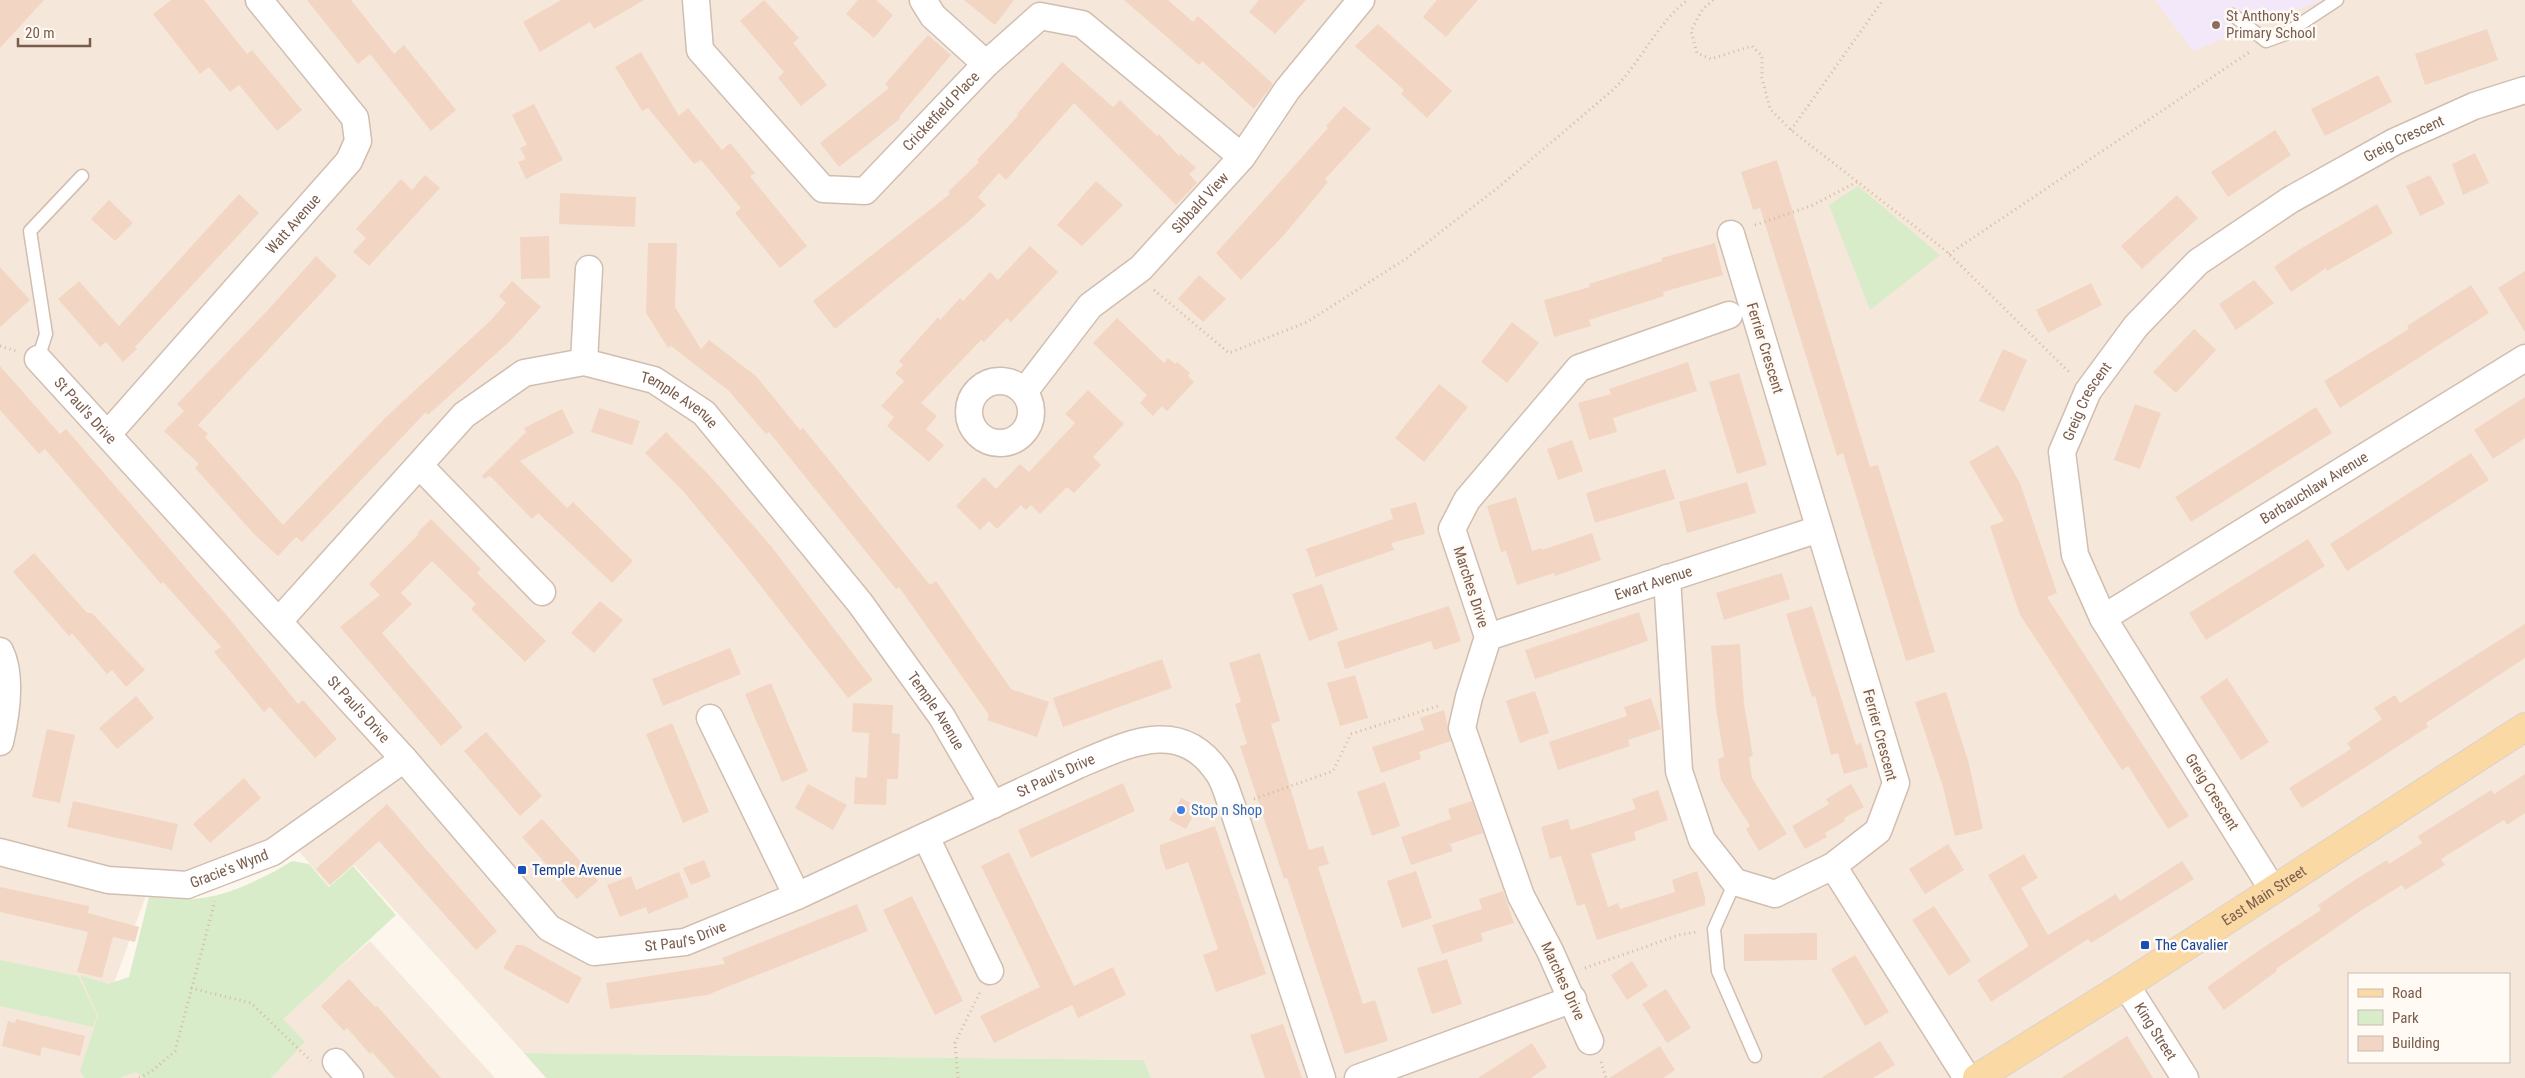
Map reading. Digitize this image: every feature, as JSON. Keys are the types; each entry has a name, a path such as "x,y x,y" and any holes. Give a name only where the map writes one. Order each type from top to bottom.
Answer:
{"main road":[{"name":"East Main Street","path":"1977,1078 2126,985 2525,727"}],"street":[{"name":"Watt Avenue","path":"108,434 349,161 358,140 355,118 258,0"},
{"name":"Cricketfield Place","path":"696,0 700,50 823,189 865,191 986,64 1040,16 1082,24 1242,157"},
{"path":"923,0 933,16 986,64"},
{"name":"Sibbald View","path":"1024,392 1090,306 1141,268 1242,157 1287,90 1361,0"},
{"name":"Greig Crescent","path":"2272,890 2104,618 2075,555 2062,452 2088,391 2136,326 2198,262 2290,200 2394,142 2474,106 2525,90"},
{"name":"Ferrier Crescent","path":"1731,234 1896,783 1878,831 1833,866 1774,894 1735,882"},
{"path":"584,362 589,270"},
{"name":"Marches Drive","path":"1590,1041 1568,987 1521,896 1462,728 1469,697 1488,638 1452,529 1467,500 1579,368 1729,315"},
{"name":"Barbauchlaw Avenue","path":"2104,618 2525,358"},
{"name":"St Paul's Drive","path":"38,359 404,759 548,928 594,952 685,942 797,896 1123,746 1166,738 1185,744 1202,754 1220,775 1322,1078"},
{"name":"Temple Avenue","path":"279,621 464,415 524,373 584,362 654,380 704,413 860,603 942,718 992,805"},
{"path":"420,466 542,592"},
{"name":"Ewart Avenue","path":"1488,638 1819,529"},
{"path":"1666,578 1679,771 1702,840 1735,882"},
{"path":"0,651 5,662 6,719 0,742"},
{"path":"710,718 797,896"},
{"name":"Gracie's Wynd","path":"0,852 108,880 187,885 273,852 404,759"},
{"path":"926,837 990,971"},
{"path":"1833,866 1967,1078"},
{"name":"King Street","path":"2126,985 2185,1078"},
{"path":"1358,1078 1568,987"}],"lane":[{"path":"2233,15 2266,41 2285,34 2337,0"},
{"path":"38,359 46,334 30,231 82,176"},
{"path":"1735,882 1714,929 1718,971 1755,1056"}],"path":[{"path":"1141,268 1154,291 1229,353 1307,322 1407,258 1500,186 1631,72 1676,8 1688,0"},
{"path":"1713,0 1702,10 1691,31 1697,53 1711,59 1752,46 1762,56 1762,78 1770,109 1791,130 1949,254 2088,391"},
{"path":"1791,130 1883,0"},
{"path":"1949,254 2266,41"},
{"path":"1731,234 1811,206 1857,182"},
{"path":"1232,806 1332,771 1351,734 1469,697"},
{"path":"139,1078 152,1071 174,1051 223,871"},
{"path":"1568,987 1679,936 1714,929"},
{"path":"958,1078 955,1043 990,971"},
{"path":"191,988 251,1004 326,1075 343,1070"}],"shaded area":[{"path":"0,0 2525,0 2525,1078 1151,1078 1144,1060 524,1053 354,865 329,886 296,848 148,890 95,1035 227,1065 370,941 495,1078 0,1078"},
{"name":"St Anthony's Primary School","path":"2155,0 2322,0 2193,51"}],"green space":[{"path":"1858,186 1940,255 1870,310 1829,205"},
{"path":"292,861 309,864 329,887 353,866 396,915 283,1019 305,1042 271,1078 143,1078 136,1072 120,1078 85,1078 80,1071 98,1016 80,975 108,984 129,977 149,897 186,899 217,895 244,886"},
{"path":"0,960 78,976 97,1016 93,1027 0,1006"},
{"path":"524,1053 1144,1060 1151,1078 546,1078"}],"building":[{"path":"0,0 44,0 0,48"},
{"path":"171,0 204,0 247,54 252,50 302,110 277,131 239,85 230,92 209,67 200,74 153,14"},
{"path":"307,0 351,0 394,54 404,45 456,110 431,131 370,54 358,64"},
{"path":"561,0 644,0 594,29 590,22 540,52 523,22"},
{"path":"764,0 799,38 793,43 827,85 801,106 778,78 784,72 740,21"},
{"path":"858,0 876,0 893,15 874,38 846,14"},
{"path":"964,0 1014,0 995,25"},
{"path":"1124,0 1168,0 1193,22 1198,16 1273,84 1254,109 1202,61 1199,65"},
{"path":"1259,0 1306,0 1275,34 1249,12"},
{"path":"1437,0 1478,0 1446,37 1423,17"},
{"path":"1378,24 1452,91 1427,118 1401,94 1404,90 1355,46"},
{"path":"2487,29 2498,60 2425,85 2415,54"},
{"path":"928,35 951,55 899,117 900,119 839,167 820,143 889,88 885,84"},
{"path":"641,52 679,116 688,108 722,150 730,143 755,173 750,176 807,246 780,268 735,213 741,208 701,160 694,164 648,108 642,111 615,67"},
{"path":"1062,62 1113,107 1120,100 1157,136 1159,134 1179,156 1181,154 1196,168 1189,174 1197,183 1176,205 1074,103 1006,180 999,173 978,197 986,205 968,222 835,329 813,301 950,194 948,192 979,162 977,160 1018,116 1017,114"},
{"path":"2378,75 2392,102 2325,136 2311,109"},
{"path":"534,104 563,160 526,179 518,162 526,159 520,148 527,145 512,115"},
{"path":"1344,106 1371,129 1325,179 1328,182 1284,235 1241,280 1216,253 1328,128 1326,126"},
{"path":"2275,130 2291,155 2228,197 2211,172"},
{"path":"2475,153 2489,183 2463,195 2452,164"},
{"path":"1777,160 1870,467 1878,465 1935,652 1906,661 1843,453 1837,456 1760,208 1753,210 1741,172"},
{"path":"425,175 440,188 369,266 353,252 366,238 356,229 401,179 412,190"},
{"path":"2430,175 2445,204 2420,216 2406,186"},
{"path":"1096,181 1123,205 1082,246 1057,225"},
{"path":"560,193 636,197 635,227 559,224"},
{"path":"239,194 259,213 135,347 137,349 123,362 106,342 100,347 58,299 79,281 119,326"},
{"path":"2177,195 2198,218 2142,269 2121,246"},
{"path":"109,200 133,223 115,241 91,219"},
{"path":"2377,204 2393,233 2327,271 2326,268 2291,292 2274,267 2300,249"},
{"path":"549,236 550,278 521,279 520,237"},
{"path":"648,243 677,243 675,307 701,349 709,340 756,376 800,430 803,428 930,585 936,581 1011,689 1049,702 1037,737 987,720 989,715 899,587 896,589 769,432 766,434 729,391 671,346 668,348 646,313"},
{"path":"1715,243 1723,275 1663,292 1664,296 1589,320 1591,326 1554,337 1544,300 1590,287 1589,284 1662,261 1662,258"},
{"path":"1030,246 1058,272 1011,322 1007,318 984,342 981,340 921,403 937,416 926,429 944,445 929,462 887,426 894,417 881,406 904,381 895,373 903,365 899,361 938,317 940,320 960,298 963,301 990,272 998,280"},
{"path":"316,256 337,276 198,425 208,434 205,437 283,525 386,417 490,321 506,303 499,296 512,281 541,307 509,342 428,415 426,412 302,542 296,537 278,556 253,533 195,468 199,464 164,431 184,411 177,404 268,310"},
{"path":"0,267 30,300 0,327"},
{"path":"2525,271 2525,332 2498,288"},
{"path":"1199,275 1226,299 1203,322 1178,299"},
{"path":"2254,280 2274,303 2236,330 2219,304"},
{"path":"2091,283 2102,305 2048,333 2036,310"},
{"path":"2471,285 2489,313 2340,408 2324,381 2409,329 2407,326"},
{"path":"1117,318 1164,363 1168,358 1175,364 1177,362 1190,373 1188,376 1194,382 1167,411 1162,406 1153,416 1140,403 1147,395 1093,343"},
{"path":"1512,322 1539,343 1507,383 1481,362"},
{"path":"2194,329 2216,350 2176,393 2153,372"},
{"path":"2003,349 2027,360 2004,412 1979,401"},
{"path":"1688,362 1697,391 1613,418 1617,432 1589,440 1578,403 1611,394 1609,389"},
{"path":"0,366 60,434 66,429 229,618 298,704 303,700 337,739 315,758 270,707 264,712 214,652 221,647 163,582 161,584 45,449 39,454 0,410"},
{"path":"1739,373 1767,465 1737,474 1709,382"},
{"path":"1439,384 1468,407 1424,462 1395,438"},
{"path":"1088,390 1124,424 1093,457 1101,465 1074,493 1067,487 1040,514 1031,505 1026,510 1021,505 997,529 989,521 980,530 956,506 984,477 996,489 1020,464 1029,472 1075,423 1065,414"},
{"path":"2525,397 2525,438 2493,459 2474,430"},
{"path":"2135,404 2161,413 2140,469 2114,460"},
{"path":"2316,407 2332,433 2191,522 2175,497"},
{"path":"599,408 640,421 632,445 591,432"},
{"path":"562,409 574,433 520,461 567,508 573,502 633,561 612,583 538,513 532,519 490,476 484,479 482,476 526,432 524,428"},
{"path":"666,432 709,475 771,546 873,680 848,698 745,566 683,491 645,453"},
{"path":"1572,440 1583,471 1558,480 1547,449"},
{"path":"1998,445 2020,483 2057,593 2047,597 2189,816 2168,829 2128,766 2122,770 2020,615 1990,526 2004,521 1969,462"},
{"path":"2471,453 2489,480 2347,571 2330,544"},
{"path":"1665,469 1675,499 1595,523 1586,493"},
{"path":"1747,482 1756,513 1687,533 1679,502"},
{"path":"1516,497 1532,551 1541,548 1542,550 1592,533 1601,560 1555,576 1554,573 1517,585 1506,551 1501,552 1487,506"},
{"path":"1416,502 1425,534 1391,543 1394,550 1316,577 1306,549 1393,519 1390,509"},
{"path":"431,519 481,569 477,573 546,641 525,662 471,609 476,604 432,561 401,593 412,604 382,633 463,727 441,746 340,627 380,595 369,584 419,534 417,533"},
{"path":"2308,539 2325,566 2206,640 2189,613"},
{"path":"34,553 87,613 92,613 145,670 126,687 112,670 107,674 72,633 69,636 13,572"},
{"path":"1782,573 1790,599 1724,620 1716,593"},
{"path":"1322,584 1338,630 1309,641 1292,594"},
{"path":"600,601 623,620 594,653 571,633"},
{"path":"1449,606 1461,641 1434,650 1431,641 1345,669 1337,642"},
{"path":"1812,606 1856,745 1861,743 1868,767 1844,774 1838,753 1831,755 1815,696 1812,697 1786,614"},
{"path":"1639,612 1648,641 1535,679 1525,650"},
{"path":"2525,624 2525,658 2426,723 2428,727 2302,808 2289,788 2351,749 2347,743 2382,719 2374,708 2395,695 2400,703"},
{"path":"1740,644 1744,704 1753,756 1749,757 1752,778 1787,834 1759,851 1746,829 1750,826 1721,780 1718,759 1724,757 1716,709 1711,646"},
{"path":"730,648 741,674 663,706 652,679"},
{"path":"1260,653 1280,721 1271,724 1309,850 1323,846 1329,864 1318,867 1363,1004 1375,1000 1388,1041 1345,1054 1287,878 1284,879 1240,746 1247,744 1235,704 1241,702 1229,663"},
{"path":"1162,659 1172,688 1063,727 1053,698"},
{"path":"1355,675 1368,718 1340,726 1327,683"},
{"path":"2227,678 2269,742 2241,760 2200,697"},
{"path":"771,683 808,771 782,782 745,694"},
{"path":"1535,691 1549,733 1520,743 1506,701"},
{"path":"1946,692 1969,764 1983,829 1955,836 1943,787 1915,702"},
{"path":"136,696 154,718 117,749 99,728"},
{"path":"1651,698 1661,729 1628,740 1630,746 1558,770 1549,742 1627,716 1624,707"},
{"path":"853,703 893,705 892,733 900,734 898,779 887,779 886,805 854,804 855,777 867,778 869,733 852,732"},
{"path":"1444,710 1451,741 1419,752 1421,759 1381,773 1372,747 1424,730 1420,718"},
{"path":"672,723 709,812 683,823 646,734"},
{"path":"47,729 75,735 60,803 32,797"},
{"path":"486,732 542,796 520,816 464,751"},
{"path":"2525,774 2525,813 2507,825 2504,820 2441,859 2445,865 2405,890 2402,885 2362,910 2276,969 2277,971 2224,1010 2207,987 2321,910 2318,905 2353,881 2387,860 2389,864 2422,843 2418,836 2491,790 2494,794"},
{"path":"244,778 261,798 210,843 193,824"},
{"path":"1385,782 1400,826 1372,836 1357,792"},
{"path":"1123,783 1135,811 1031,858 1018,830"},
{"path":"808,784 847,805 833,830 795,808"},
{"path":"1851,784 1864,807 1844,818 1845,821 1825,833 1827,837 1805,849 1792,826 1829,804 1826,799"},
{"path":"1658,790 1668,820 1634,832 1636,840 1591,854 1608,907 1618,903 1620,909 1675,892 1672,880 1697,871 1705,897 1705,905 1597,940 1585,904 1577,906 1561,856 1550,859 1541,827 1568,819 1571,830 1636,809 1632,799"},
{"name":"Stop n Shop","path":"1181,798 1198,807 1186,829 1169,820"},
{"path":"73,801 178,824 172,850 67,827"},
{"path":"1472,801 1483,833 1450,844 1453,851 1411,865 1401,837 1451,819 1448,809"},
{"path":"387,804 497,931 476,950 379,841 330,885 316,869"},
{"path":"542,819 598,881 577,899 522,837"},
{"path":"1215,826 1266,974 1216,992 1203,955 1218,949 1188,862 1166,870 1160,852 1160,845"},
{"path":"1948,844 1964,870 1925,894 1909,869"},
{"path":"1009,852 1074,986 1113,967 1126,995 1078,1018 1072,1005 994,1043 980,1016 1040,987 981,866"},
{"path":"2024,854 2038,878 2021,888 2048,935 2116,894 2120,901 2182,861 2194,879 2091,943 2088,939 1991,1002 1977,980 2029,946 1988,875"},
{"path":"704,860 711,877 691,885 683,868"},
{"path":"1416,871 1432,918 1402,928 1387,881"},
{"path":"679,872 689,897 648,914 646,907 620,917 607,885 631,876 636,890"},
{"path":"0,887 89,906 88,913 139,927 135,942 113,937 102,978 77,972 88,932 0,912"},
{"path":"1503,891 1514,923 1481,933 1483,941 1442,954 1432,925 1482,909 1479,899"},
{"path":"912,896 963,1001 935,1015 883,910"},
{"path":"857,904 868,931 707,995 610,1009 606,983 725,964 722,958"},
{"path":"1934,906 1971,961 1949,976 1912,920"},
{"path":"1817,933 1817,960 1744,961 1744,934"},
{"path":"516,945 523,945 582,978 568,1004 503,968"},
{"path":"1855,955 1889,1012 1865,1026 1831,969"},
{"path":"1447,959 1462,1004 1432,1014 1417,968"},
{"path":"1632,961 1648,986 1627,1000 1611,975"},
{"path":"349,979 375,1007 377,1006 441,1078 395,1078 347,1028 344,1031 321,1006"},
{"path":"1666,989 1691,1028 1667,1043 1642,1004"},
{"path":"16,1019 85,1036 80,1056 42,1047 40,1056 2,1046 8,1021 15,1023"},
{"path":"1283,1024 1302,1078 1265,1078 1250,1035"},
{"path":"2127,1036 2153,1078 2061,1078"},
{"path":"1880,1041 1895,1065 1873,1078 1821,1078"},
{"path":"1532,1043 1547,1067 1531,1078 1478,1078"},
{"path":"1660,1046 1675,1070 1663,1078 1609,1078"}],"place":[{"name":"St Anthony's Primary School","path":"2216,25"},
{"name":"Stop n Shop","path":"1181,810"},
{"name":"Temple Avenue","path":"522,870"},
{"name":"The Cavalier","path":"2145,945"}]}
